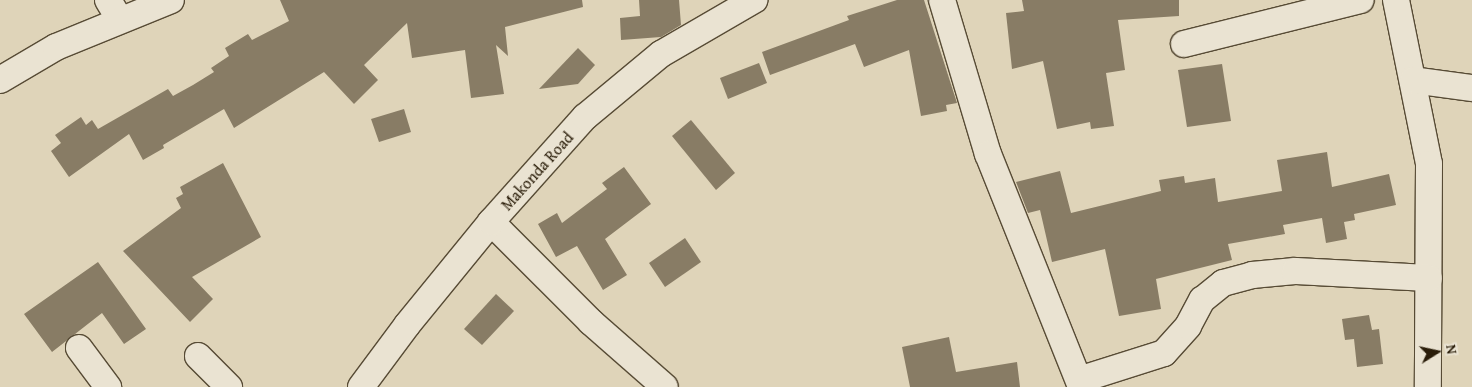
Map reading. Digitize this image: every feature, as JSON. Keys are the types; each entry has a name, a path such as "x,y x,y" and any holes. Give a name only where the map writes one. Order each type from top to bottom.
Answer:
{"street":[{"path":"0,80 114,10 171,0"},
{"name":"Makonda Road","path":"362,387 407,325 491,222 585,117 627,80 661,54 754,0"},
{"path":"942,0 988,154 1080,383 1164,353 1188,326 1202,300 1223,283 1252,275 1296,271 1428,278"},
{"path":"1184,44 1361,0"},
{"path":"1396,0 1429,164 1428,387"},
{"path":"1413,80 1472,88"},
{"path":"491,222 591,322 665,387"},
{"path":"79,348 108,387"},
{"path":"198,356 229,387"}],"building":[{"path":"280,0 582,0 583,7 505,27 508,56 496,45 504,94 471,98 465,50 412,58 407,23 364,65 378,80 354,104 324,72 234,128 224,109 163,145 164,148 143,160 129,134 69,177 51,151 61,143 55,135 81,117 86,125 92,120 98,129 168,89 173,96 193,85 214,72 211,68 229,56 225,48 248,34 252,40 289,21"},
{"path":"639,0 679,0 681,25 661,37 621,40 620,18 640,16"},
{"path":"897,0 924,0 957,103 946,105 947,111 921,116 909,50 864,67 855,44 770,75 762,52 849,20 847,16"},
{"path":"1022,0 1179,0 1179,16 1118,20 1125,70 1106,73 1114,126 1091,129 1090,122 1057,129 1043,61 1012,69 1006,13 1024,11"},
{"path":"578,48 595,65 578,84 539,89"},
{"path":"759,63 767,83 728,99 720,78"},
{"path":"1222,64 1231,121 1187,127 1178,70"},
{"path":"404,109 411,132 379,142 371,119"},
{"path":"691,120 735,173 716,190 672,136"},
{"path":"1327,152 1332,187 1389,174 1396,205 1354,214 1355,220 1344,222 1347,239 1326,243 1322,218 1283,225 1285,234 1228,244 1232,260 1156,279 1161,309 1119,316 1105,249 1052,262 1040,210 1028,213 1016,182 1060,171 1071,213 1161,191 1159,180 1184,176 1185,183 1215,178 1218,202 1282,191 1277,160"},
{"path":"223,163 261,237 192,277 213,299 190,322 123,251 181,208 176,198 183,194 180,187"},
{"path":"624,167 651,204 605,239 627,275 603,290 577,246 556,257 538,224 557,213 562,223 607,189 602,183"},
{"path":"685,238 701,262 665,287 649,263"},
{"path":"98,262 146,329 124,344 102,313 52,352 24,314"},
{"path":"496,294 514,311 482,345 464,329"},
{"path":"1369,315 1372,330 1379,329 1383,364 1357,367 1354,339 1345,340 1342,319"},
{"path":"949,337 956,372 1017,362 1020,387 910,387 902,347"}]}
